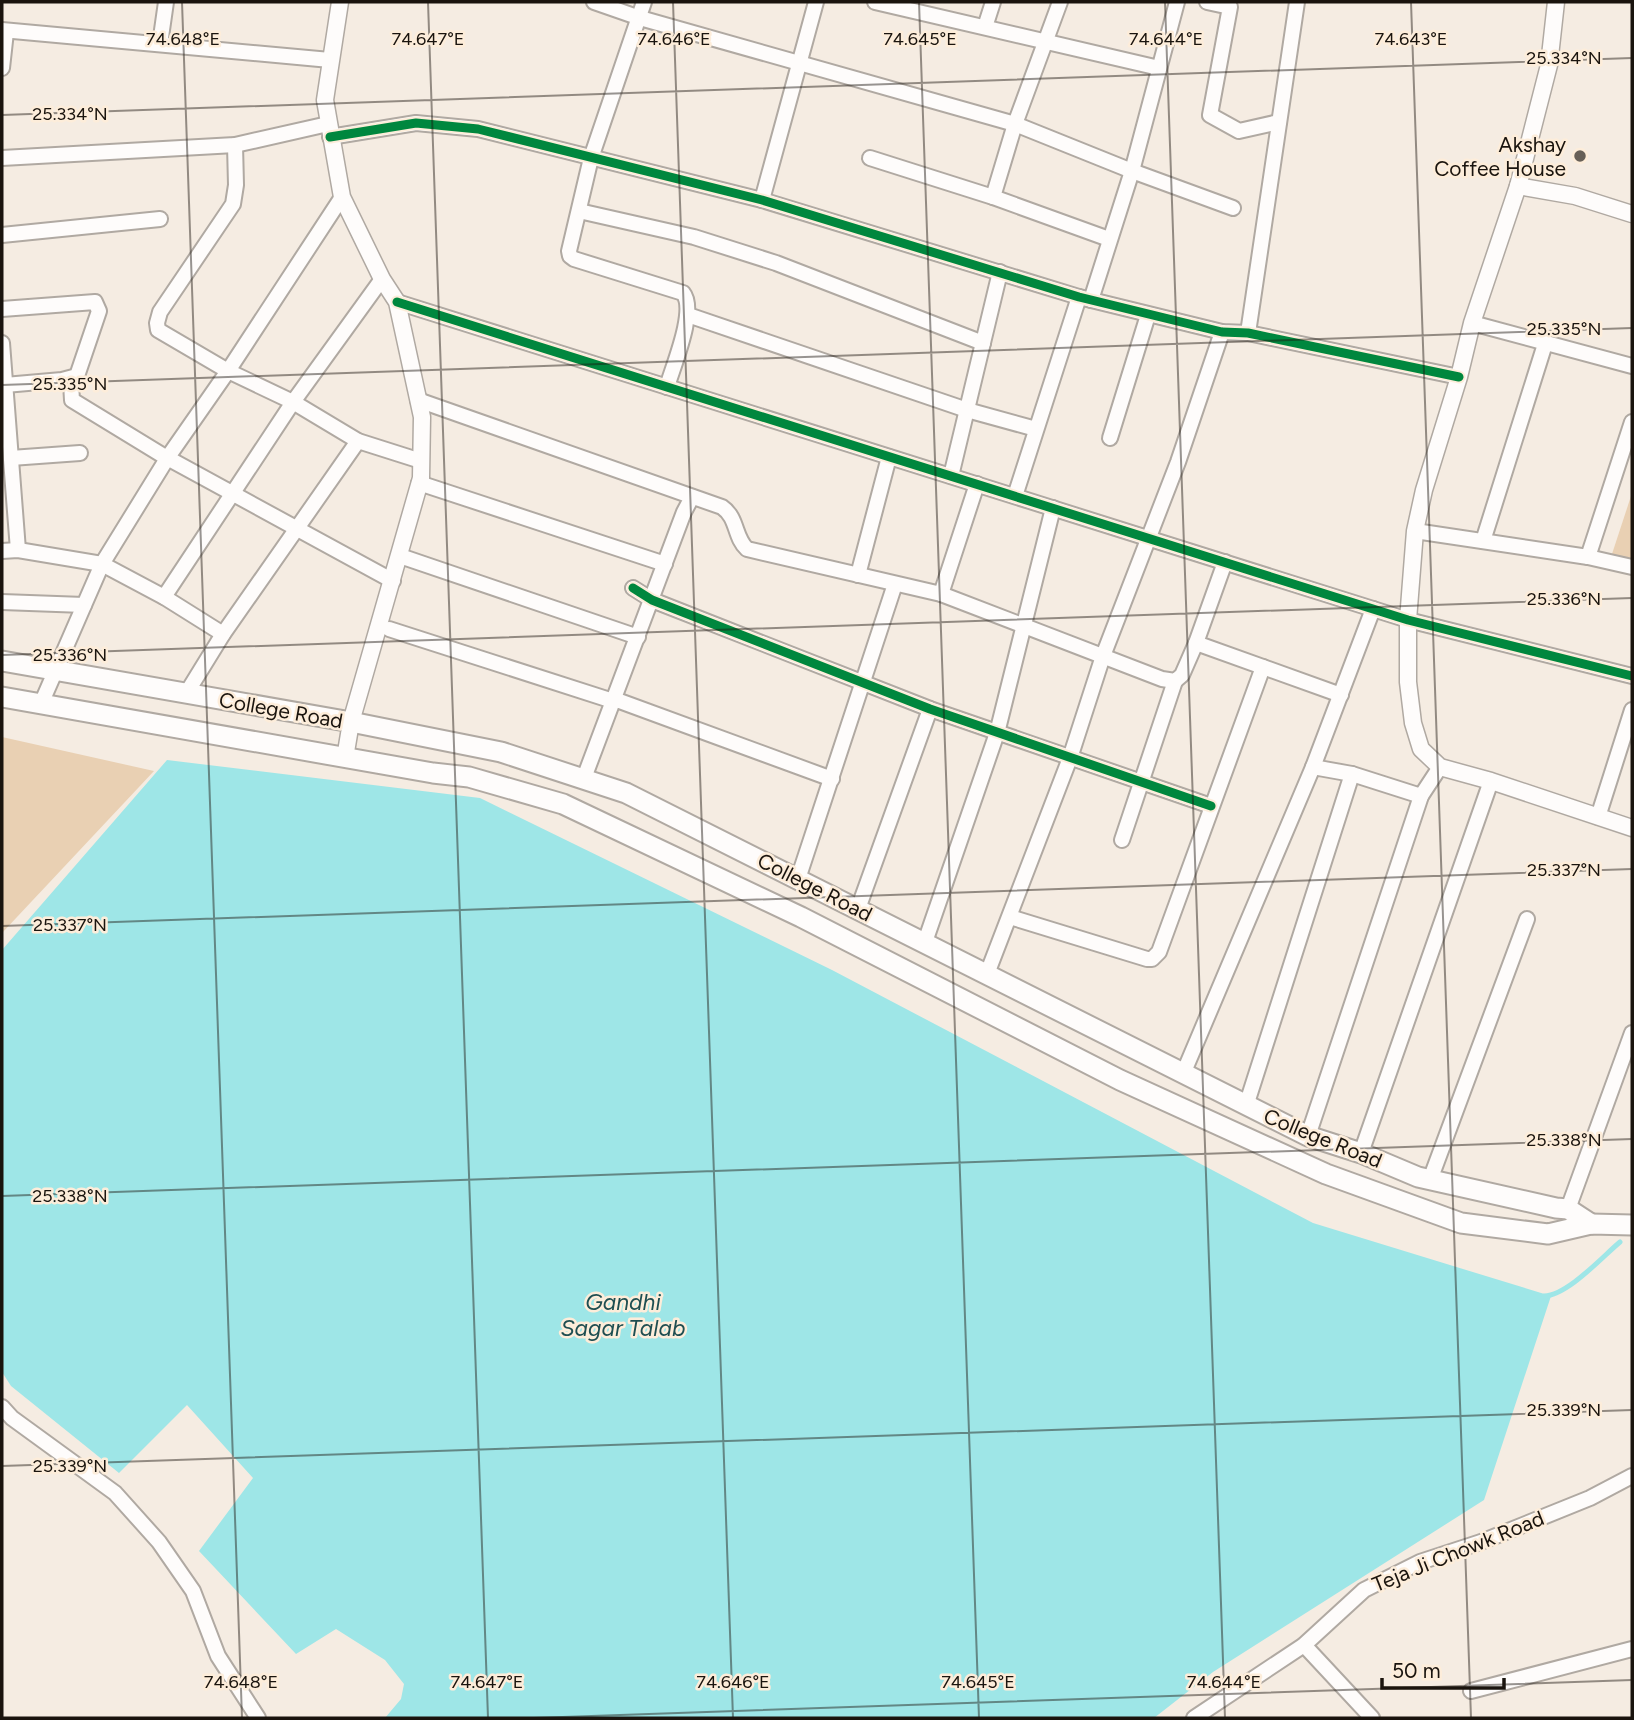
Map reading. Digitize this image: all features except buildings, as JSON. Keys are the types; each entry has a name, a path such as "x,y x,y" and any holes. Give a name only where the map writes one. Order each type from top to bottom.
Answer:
{"main road":[{"name":"College Road","path":"2,661 351,722 501,752 584,778 626,793 1308,1136 1361,1153 1418,1177 1568,1209 1591,1224"},
{"name":"College Road","path":"2,697 468,777 563,804 801,917 1120,1080 1326,1174 1461,1223 1548,1234 1591,1224 1632,1225"}],"street":[{"path":"160,44 166,2"},
{"path":"340,2 324,100 342,197 382,279 397,302 422,416 419,483 351,722 345,758"},
{"path":"594,2 640,18 1015,124 1233,208"},
{"path":"644,2 591,158 569,251 570,256 683,293 687,298 688,315 667,387"},
{"path":"762,200 816,2"},
{"path":"875,2 1159,68"},
{"path":"985,27 993,2"},
{"path":"993,197 1015,124 1060,2"},
{"path":"1014,496 1036,429 1109,239 1132,171 1177,2"},
{"path":"1207,2 1230,7 1210,115 1239,131 1279,122"},
{"path":"1248,333 1297,2"},
{"path":"1556,2 1549,65 1518,186 1472,323 1459,377 1424,490 1415,531 1408,620 1408,682 1413,723 1421,748 1440,767 1632,828"},
{"path":"2,68 4,31 331,60"},
{"path":"2,158 235,145 329,130 416,123 478,129 762,200 1085,299 1147,315 1459,377"},
{"path":"235,145 236,184 233,204 160,312 158,330 228,371 293,402 358,441 421,461"},
{"path":"870,158 993,197 1109,239"},
{"path":"1518,186 1575,196 1632,214"},
{"path":"41,704 102,565 168,457 342,197"},
{"path":"579,211 694,237 776,263 983,343"},
{"path":"2,235 160,219"},
{"path":"951,476 1000,272"},
{"path":"164,597 293,402 382,279"},
{"path":"397,302 1408,620 1632,676"},
{"path":"2,309 98,304 99,311 77,376 71,383 72,400 296,530 393,580"},
{"path":"688,315 967,410 1036,429"},
{"path":"1110,438 1147,315"},
{"path":"1472,323 1632,366"},
{"path":"988,974 1070,758 1103,656 1178,462 1222,332"},
{"path":"1483,541 1545,344"},
{"path":"2,353 18,550"},
{"path":"5,385 62,380 77,376"},
{"path":"418,400 726,510 733,518 741,544 747,549 941,594 1162,679 1175,681"},
{"path":"1588,557 1632,422"},
{"path":"186,694 223,634 358,441"},
{"path":"11,458 80,453"},
{"path":"858,575 889,457"},
{"path":"419,483 665,564"},
{"path":"941,594 976,484"},
{"path":"584,778 692,497"},
{"path":"925,942 997,733 1053,508"},
{"path":"1415,531 1588,557 1632,567"},
{"path":"2,551 18,550 102,565 164,597 223,634"},
{"path":"400,556 638,637"},
{"path":"1122,840 1175,681 1182,675 1196,643 1225,562"},
{"path":"798,879 864,683 894,584"},
{"path":"633,588 652,600 930,709 1211,806"},
{"path":"2,602 84,605"},
{"path":"1183,1074 1313,767 1373,609"},
{"path":"389,629 613,701 614,699 832,779"},
{"path":"1196,643 1341,695"},
{"path":"1010,917 1147,959 1152,958 1159,951 1263,667"},
{"path":"858,909 930,709"},
{"path":"1598,817 1632,710"},
{"path":"1313,767 1352,774 1421,796"},
{"path":"1308,1136 1421,796 1440,767"},
{"path":"1247,1106 1352,774"},
{"path":"1361,1153 1491,781"},
{"path":"1430,1180 1527,919"},
{"path":"1568,1209 1632,1034"},
{"path":"1618,1073 1632,1079"},
{"path":"2,1407 12,1418 115,1493 159,1542 193,1591 218,1656 258,1718"},
{"name":"Teja Ji Chowk Road","path":"1194,1718 1304,1645 1364,1590 1420,1562 1481,1542 1590,1498 1632,1476"},
{"path":"1304,1645 1372,1718"},
{"path":"1471,1691 1632,1649"}],"shaded area":[{"path":"1632,493 1632,561 1611,557"},
{"path":"2,737 154,771 2,933"}],"water":[{"name":"Gandhi Sagar Talab","path":"167,760 480,798 832,970 1313,1223 1551,1296 1484,1500 1213,1672 1154,1718 385,1718 401,1699 404,1684 385,1660 336,1629 296,1654 199,1551 253,1478 187,1405 119,1473 11,1386 2,1372 2,950"}],"waterway":[{"path":"1544,1296 1574,1282 1620,1242"}],"cycle path":[{"path":"330,137 416,123 478,129 762,200 1079,297 1222,332 1248,333 1459,377"},
{"path":"397,302 1408,620 1632,676"},
{"path":"633,588 652,600 930,709 1211,806"}],"place":[{"name":"Akshay Coffee House","path":"1580,156"}]}
